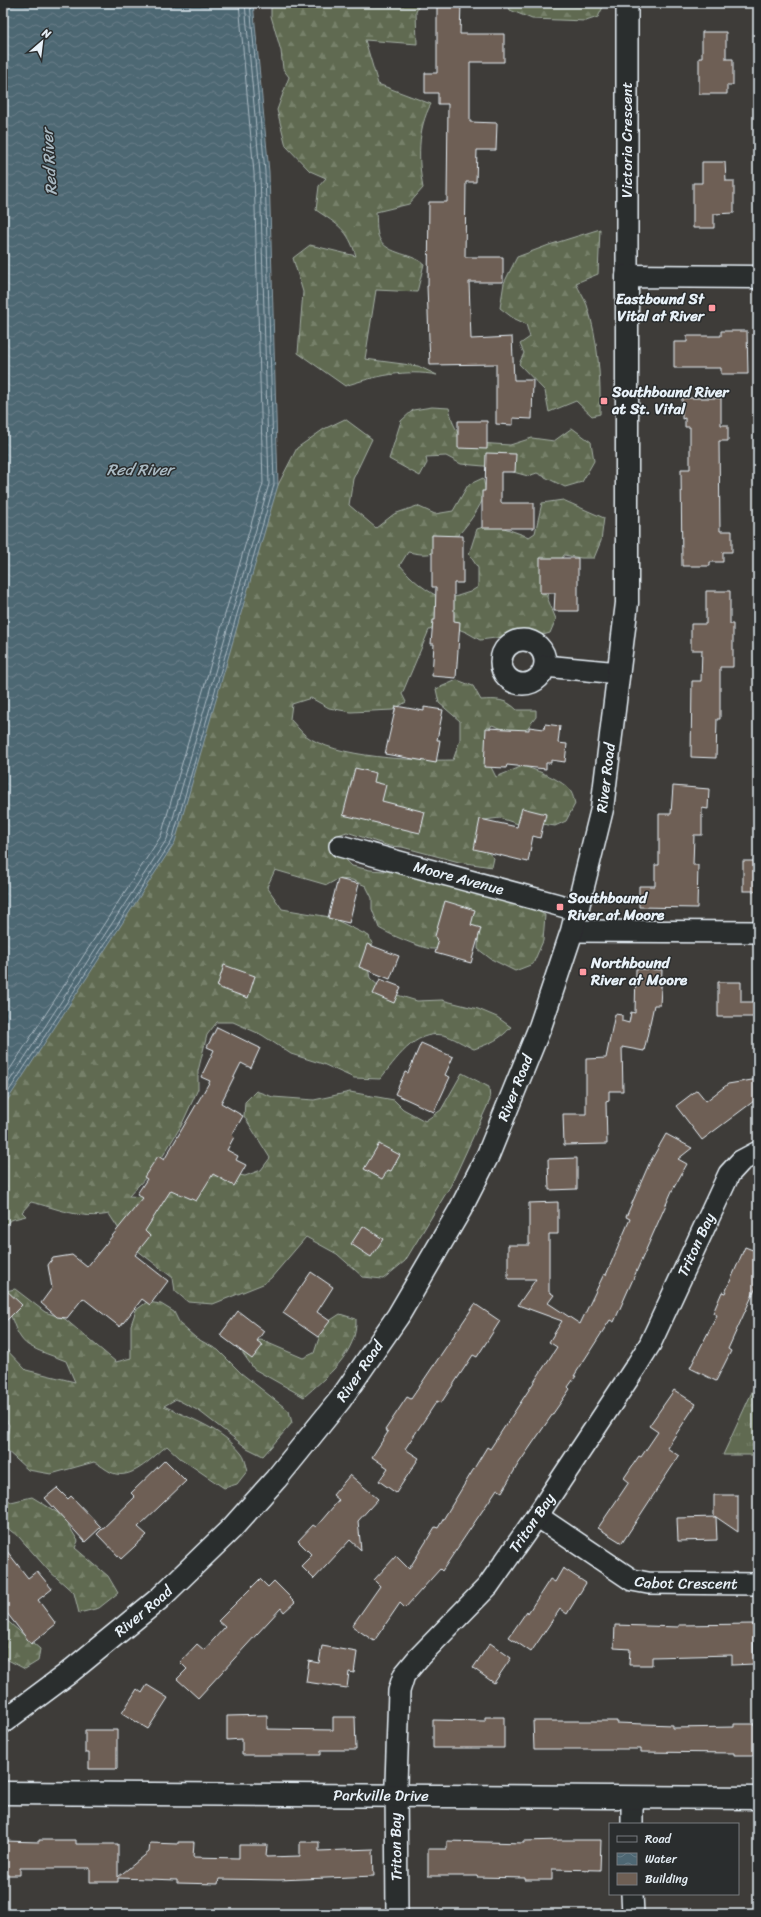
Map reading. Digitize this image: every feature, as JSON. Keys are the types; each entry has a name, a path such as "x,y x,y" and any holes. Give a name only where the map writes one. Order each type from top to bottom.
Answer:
{"street":[{"name":"Victoria Crescent","path":"627,3 627,276"},
{"path":"627,276 758,277"},
{"name":"River Road","path":"6,1715 66,1675 160,1598 232,1528 276,1479 340,1400 398,1316 460,1210 488,1155 540,1027 572,931 602,809 627,603 627,276"},
{"path":"545,666 619,673"},
{"name":"Moore Avenue","path":"340,846 577,910"},
{"path":"572,931 758,932"},
{"name":"Triton Bay","path":"397,1914 395,1794 399,1691 404,1675 419,1657 488,1586 537,1516 650,1344 729,1174 741,1160 758,1152"},
{"name":"Cabot Crescent","path":"537,1516 632,1580 648,1583 758,1584"},
{"name":"Parkville Drive","path":"3,1793 395,1794 632,1798 758,1798"},
{"path":"632,1798 632,1823"},
{"path":"632,1895 632,1914"}],"green space":[{"path":"271,3 420,3 416,12 417,44 365,40 378,84 431,104 426,114 421,134 420,167 423,188 409,204 376,212 377,232 381,241 392,250 412,257 424,264 417,292 376,290 365,359 418,366 437,375 425,373 391,374 345,386 298,353 303,292 293,258 310,245 356,256 353,247 341,228 316,210 319,186 326,178 310,171 286,146 277,110 289,77 283,69 281,51 271,16"},
{"path":"508,3 605,3 598,17 586,21 532,19 510,10"},
{"path":"600,229 598,274 576,283 587,305 594,331 599,373 600,414 592,416 576,401 549,412 545,391 519,364 524,353 520,344 530,337 526,324 513,318 500,308 504,283 517,257"},
{"path":"432,407 449,408 453,423 459,435 477,443 510,445 532,438 554,441 572,428 591,442 594,461 582,482 565,487 537,473 528,476 495,467 461,464 446,456 426,457 427,463 420,476 389,459 401,421 413,410"},
{"path":"345,419 372,439 353,479 349,505 376,528 394,514 417,506 435,514 453,511 468,485 483,478 485,491 482,500 478,509 459,534 445,547 435,553 424,554 408,552 400,565 420,585 445,600 470,592 478,587 478,568 469,554 477,529 493,524 529,537 535,533 542,503 563,500 604,518 601,541 594,558 581,558 564,555 551,576 547,597 556,619 550,633 529,639 503,637 480,640 466,632 445,624 429,630 402,694 406,702 393,710 351,712 329,708 311,698 292,704 290,719 305,735 318,743 335,749 398,759 453,760 460,740 460,721 439,703 436,689 457,680 473,686 481,700 501,700 513,706 517,710 536,710 536,717 525,731 503,729 492,725 486,734 490,765 496,777 523,766 529,768 562,783 571,792 575,804 566,821 555,826 536,823 521,825 500,818 484,820 484,849 494,858 492,867 459,862 402,847 389,846 347,832 335,836 333,846 352,866 370,870 412,873 517,900 545,915 543,941 533,964 515,971 491,959 478,949 479,928 440,948 429,949 398,938 379,928 372,909 372,898 366,886 352,880 338,879 327,885 275,870 267,887 282,909 330,917 369,936 374,949 367,962 370,978 384,991 417,1001 442,1000 478,1009 497,1017 511,1027 494,1041 474,1049 451,1037 443,1035 423,1037 399,1055 380,1079 354,1078 323,1064 291,1054 262,1035 233,1022 217,1022 207,1035 198,1071 198,1089 181,1126 158,1164 129,1196 157,1198 209,1170 245,1176 261,1170 270,1158 244,1116 245,1102 256,1091 273,1097 314,1100 350,1092 394,1100 403,1109 425,1121 441,1110 462,1073 489,1087 490,1100 451,1185 405,1261 383,1279 363,1277 337,1254 306,1237 271,1278 263,1284 213,1304 188,1302 175,1291 173,1278 128,1243 109,1214 89,1216 31,1202 22,1212 26,1216 10,1220 3,1230 3,1107 278,485 297,448 324,429"},
{"path":"15,1289 45,1312 65,1319 116,1362 131,1358 131,1325 136,1310 147,1302 161,1304 174,1312 180,1324 196,1338 218,1350 241,1373 289,1411 292,1423 263,1456 247,1448 199,1411 176,1399 164,1406 215,1431 233,1444 242,1455 248,1470 237,1484 224,1488 180,1458 167,1446 137,1470 130,1473 116,1474 94,1462 51,1474 28,1470 5,1449 9,1425 3,1415 3,1346 26,1370 75,1382 66,1361 28,1345 19,1335 12,1320 6,1291"},
{"path":"340,1314 356,1319 352,1343 339,1363 331,1372 304,1397 254,1369 237,1345 261,1340 303,1358 314,1353 321,1332 317,1329"},
{"path":"758,1379 758,1455 723,1455"},
{"path":"3,1496 11,1502 32,1497 63,1516 78,1541 75,1548 108,1576 118,1593 99,1608 79,1613 74,1593 49,1571 19,1537 7,1528 3,1528"},
{"path":"3,1617 40,1649 38,1661 25,1669 8,1660 3,1655"}],"water":[{"name":"Red River","path":"3,3 253,3 269,172 278,485 175,842 3,1107"}],"building":[{"path":"437,3 461,3 460,34 504,34 504,62 470,62 470,122 497,123 496,150 477,150 476,182 466,182 465,257 503,257 503,282 469,282 471,339 512,337 514,380 533,380 532,419 513,418 513,425 496,424 496,364 430,365 427,286 429,202 447,202 448,104 438,104 438,93 425,93 425,73 437,73"},
{"path":"702,32 726,32 726,59 733,59 733,85 727,85 727,94 699,94 699,58 702,58"},
{"path":"702,162 725,162 726,181 734,181 734,213 714,214 714,228 693,228 693,183 702,183"},
{"path":"721,331 747,331 748,374 721,374 721,368 674,368 674,342 687,342 687,336 721,336"},
{"path":"682,398 721,398 721,425 728,425 728,441 719,441 720,531 732,531 732,552 723,552 723,562 710,562 710,566 682,566 681,469 690,469 690,427 685,427 685,418 682,419"},
{"path":"458,421 487,421 487,449 458,448"},
{"path":"486,453 516,454 515,472 501,472 501,503 534,503 534,528 482,528 482,491 485,491"},
{"path":"432,535 463,536 463,583 454,583 454,621 460,622 456,678 432,676 434,644 431,644 433,620 435,620 436,587 432,587"},
{"path":"540,558 578,558 578,611 554,611 555,593 540,593"},
{"path":"706,591 730,591 730,624 733,624 733,667 720,667 720,719 717,719 716,758 691,757 692,681 701,681 702,650 691,650 691,624 706,624"},
{"path":"396,706 424,711 424,707 443,710 437,740 440,740 436,763 385,754"},
{"path":"545,724 560,726 558,743 567,744 565,762 551,760 551,763 546,763 546,769 507,765 506,768 484,767 486,728 529,730 529,727 544,729"},
{"path":"355,768 376,773 374,782 386,785 382,801 425,812 420,833 343,815"},
{"path":"673,786 709,789 708,809 702,808 702,835 694,835 693,865 698,865 697,908 639,907 639,886 655,886 655,865 659,865 659,814 671,814"},
{"path":"522,808 546,814 540,838 533,836 528,862 474,849 480,819 517,827"},
{"path":"743,861 758,861 758,891 743,891"},
{"path":"338,879 359,884 349,923 328,918"},
{"path":"445,901 475,910 471,925 481,928 471,963 435,953 438,943 435,936"},
{"path":"367,944 399,956 390,979 359,967"},
{"path":"224,965 255,976 248,998 217,987"},
{"path":"636,969 662,970 660,1005 654,1005 644,1051 622,1047 623,1091 609,1091 609,1101 606,1102 607,1144 564,1145 563,1114 586,1114 586,1059 606,1058 615,1014 622,1015 622,1021 629,1023 631,1012 635,1013"},
{"path":"380,979 401,987 394,1003 373,994"},
{"path":"718,982 741,982 741,1002 754,1002 754,1017 718,1017"},
{"path":"217,1027 260,1048 251,1068 241,1063 221,1103 243,1116 232,1135 234,1137 227,1150 238,1156 236,1160 246,1165 234,1186 213,1174 196,1201 171,1190 145,1231 150,1236 135,1255 168,1281 150,1305 142,1299 120,1327 83,1298 67,1318 57,1317 41,1303 52,1288 48,1265 53,1258 72,1255 87,1267 143,1198 137,1194 147,1179 144,1177 158,1156 164,1160 210,1081 201,1077 214,1050 207,1047"},
{"path":"421,1043 453,1057 445,1075 450,1077 434,1112 395,1094 405,1072 408,1073"},
{"path":"758,1079 758,1098 702,1140 676,1106 697,1090 706,1101 728,1084"},
{"path":"666,1134 692,1148 678,1159 687,1164 672,1191 614,1322 610,1320 574,1376 576,1376 568,1387 570,1389 517,1466 502,1492 497,1489 442,1571 440,1569 405,1608 400,1603 374,1641 352,1626 380,1586 374,1580 396,1556 409,1569 435,1527 438,1528 487,1447 490,1449 557,1347 549,1342 562,1321 518,1305 536,1279 508,1279 508,1245 529,1245 529,1203 558,1202 558,1234 549,1234 549,1292 554,1295 548,1303 580,1324 604,1274 606,1275 630,1219 626,1217 649,1164"},
{"path":"379,1144 400,1155 391,1171 388,1170 382,1179 364,1169"},
{"path":"577,1158 577,1189 549,1190 548,1159"},
{"path":"363,1226 383,1239 371,1257 351,1244"},
{"path":"745,1247 758,1252 758,1283 728,1349 731,1351 716,1381 690,1368 717,1315 713,1313 722,1292 725,1293"},
{"path":"311,1272 333,1287 317,1312 330,1321 318,1337 283,1313"},
{"path":"3,1287 22,1305 3,1324"},
{"path":"475,1304 500,1321 477,1357 473,1355 441,1403 437,1401 405,1449 419,1458 396,1493 379,1481 388,1468 372,1457 388,1432 385,1430 407,1397 411,1399"},
{"path":"238,1311 264,1331 257,1341 263,1345 252,1359 220,1335"},
{"path":"674,1390 696,1404 667,1448 679,1456 622,1543 598,1528 629,1482 624,1478 658,1432 649,1426"},
{"path":"165,1460 186,1481 138,1527 147,1535 121,1559 97,1534 135,1497 131,1493"},
{"path":"350,1475 378,1499 358,1521 361,1550 350,1540 314,1579 301,1566 312,1555 298,1541 313,1525 316,1527 339,1500 333,1495"},
{"path":"57,1488 68,1499 71,1496 101,1527 85,1542 45,1498"},
{"path":"714,1495 738,1495 738,1532 714,1516"},
{"path":"716,1517 717,1540 678,1541 677,1518"},
{"path":"3,1546 28,1578 37,1571 52,1589 38,1600 56,1624 31,1644 3,1608"},
{"path":"563,1568 586,1583 567,1614 560,1609 531,1652 509,1637 527,1611 528,1613 550,1579 555,1582"},
{"path":"260,1579 268,1587 274,1581 295,1602 284,1612 281,1608 198,1698 177,1679 187,1669 180,1662 197,1644 204,1650 225,1627 218,1621"},
{"path":"753,1624 754,1664 732,1665 732,1655 652,1657 652,1665 629,1665 630,1649 614,1648 615,1625 679,1627 679,1625"},
{"path":"490,1643 511,1658 494,1683 473,1668"},
{"path":"322,1646 357,1652 354,1673 349,1672 347,1688 306,1682 309,1661 319,1663"},
{"path":"147,1685 168,1698 148,1729 122,1713 137,1689 142,1693"},
{"path":"267,1715 267,1729 333,1730 333,1717 355,1717 356,1750 321,1750 321,1755 242,1755 242,1739 227,1740 227,1716"},
{"path":"485,1717 504,1717 504,1748 433,1748 433,1720 485,1721"},
{"path":"533,1721 617,1721 617,1723 673,1725 673,1728 734,1727 734,1724 758,1724 758,1755 734,1755 734,1753 641,1752 641,1749 534,1749"},
{"path":"85,1730 117,1730 117,1769 89,1769 89,1753 85,1753"},
{"path":"39,1840 76,1840 76,1844 118,1844 118,1877 149,1852 150,1843 178,1844 178,1842 194,1842 193,1857 239,1858 239,1845 267,1845 266,1857 300,1856 300,1842 319,1842 319,1851 373,1849 374,1876 279,1880 219,1879 218,1884 177,1883 177,1880 118,1878 118,1882 90,1882 90,1868 20,1868 20,1875 3,1875 3,1841 39,1842"},
{"path":"601,1840 600,1870 552,1869 552,1880 525,1880 525,1878 477,1876 428,1876 428,1849 447,1849 447,1841 524,1843 524,1841"}],"place":[{"name":"Eastbound St Vital at River","path":"712,308"},
{"name":"Southbound River at St. Vital","path":"604,401"},
{"name":"Southbound River at Moore","path":"560,907"},
{"name":"Northbound River at Moore","path":"583,972"}]}
